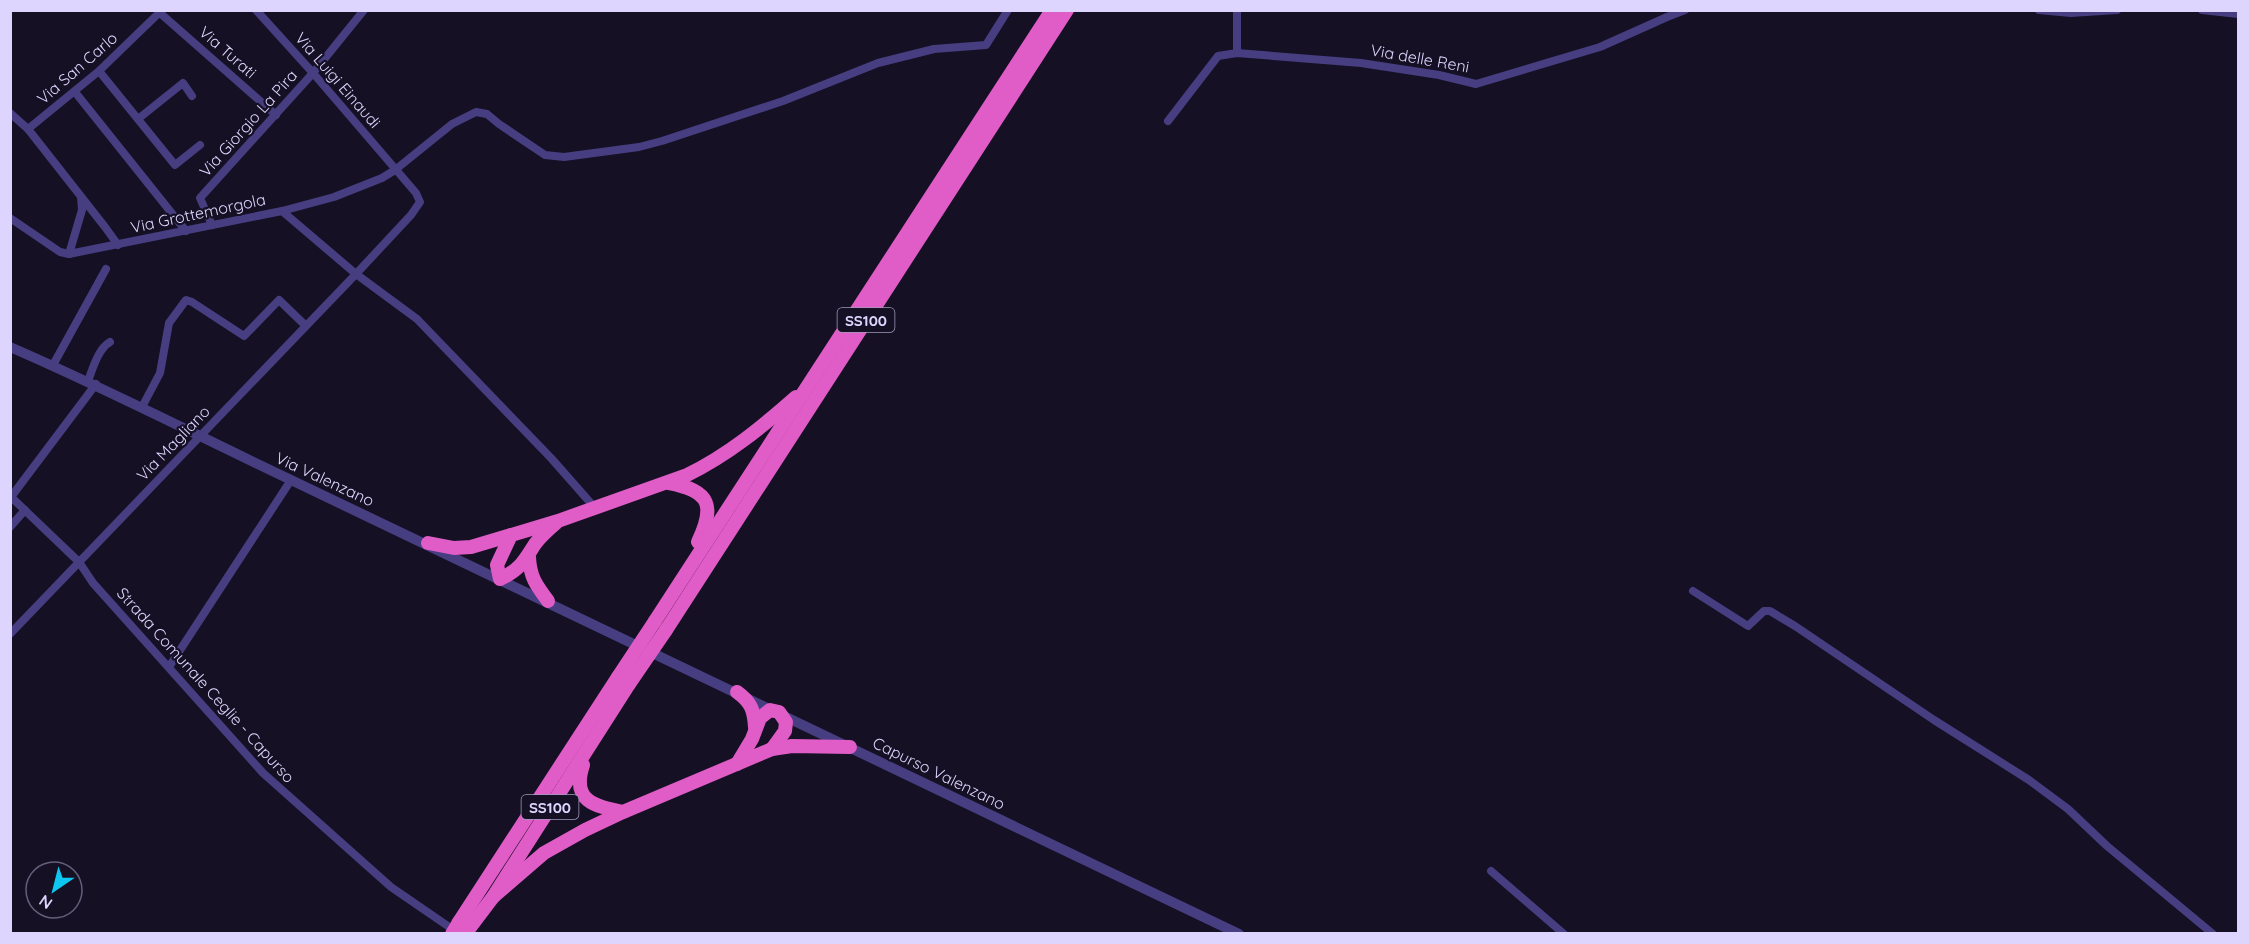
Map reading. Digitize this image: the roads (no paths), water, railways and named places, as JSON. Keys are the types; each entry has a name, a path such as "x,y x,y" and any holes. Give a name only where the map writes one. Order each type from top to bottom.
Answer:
{"highway":[{"name":"SS100","path":"661,625 672,596 1052,10"},
{"name":"SS100","path":"493,897 661,625 1067,10"},
{"name":"SS100","path":"428,543 454,548 471,547 558,521 667,483 707,466 741,444 809,386"},
{"path":"667,483 688,487 700,494 707,504 709,515 672,596"},
{"name":"SS100","path":"500,579 512,574 529,557 535,544 558,521"},
{"path":"500,579 497,565 511,535"},
{"path":"529,557 532,578 548,601"},
{"name":"SS100","path":"623,686 617,709 583,765 578,780 584,795 596,806 623,812"},
{"name":"SS100","path":"461,930 565,757 623,686"},
{"path":"737,692 748,700 754,712 755,727"},
{"path":"736,765 752,739 760,718 770,710 779,712 786,722 784,731 772,749"},
{"name":"SS100","path":"461,930 493,897 544,853 623,812 772,749 801,746 850,747"}],"street":[{"name":"Via Luigi Einaudi","path":"256,10 313,72 416,193 420,202 411,215 356,274"},
{"name":"Via Grottemorgola","path":"69,254 282,211 334,197 382,178 452,124 476,112 487,114 536,150 555,157 639,147 783,101 878,63 934,49 986,45 1008,10"},
{"path":"1237,10 1237,53"},
{"name":"Via delle Reni","path":"1168,120 1218,56 1237,53 1360,63 1439,75 1476,84 1600,47 1685,10"},
{"path":"2039,10 2071,13 2117,10"},
{"path":"2202,10 2238,14"},
{"name":"Via San Carlo","path":"28,129 99,71 161,12"},
{"name":"Via Turati","path":"161,12 276,115"},
{"name":"Via Giorgio La Pira","path":"212,225 200,198 276,115 361,12"},
{"path":"99,71 175,165 200,145"},
{"path":"138,119 183,83 192,96"},
{"path":"75,92 186,231"},
{"path":"10,113 28,129 118,245"},
{"path":"10,218 60,252 69,254 82,210 81,196"},
{"path":"282,211 356,274 417,319 551,458 595,508"},
{"path":"53,365 106,269"},
{"name":"Via Magliano","path":"10,634 356,274"},
{"path":"142,407 160,373 169,323 186,300 244,336 279,300 306,326"},
{"path":"11,497 92,383 98,357 105,345 110,342"},
{"name":"Via Valenzano","path":"10,347 92,383 200,437 428,543 626,640"},
{"path":"169,667 291,480"},
{"name":"Strada Comunale Ceglie - Capurso","path":"11,497 79,562 93,584 270,780 391,887 461,930"},
{"path":"10,527 25,510"},
{"path":"1694,591 1748,626 1764,611 1770,611 1795,626 2061,803 2107,846 2213,933"},
{"name":"Capurso Valenzano","path":"626,640 1239,933"},
{"path":"1491,871 1564,933"}]}
